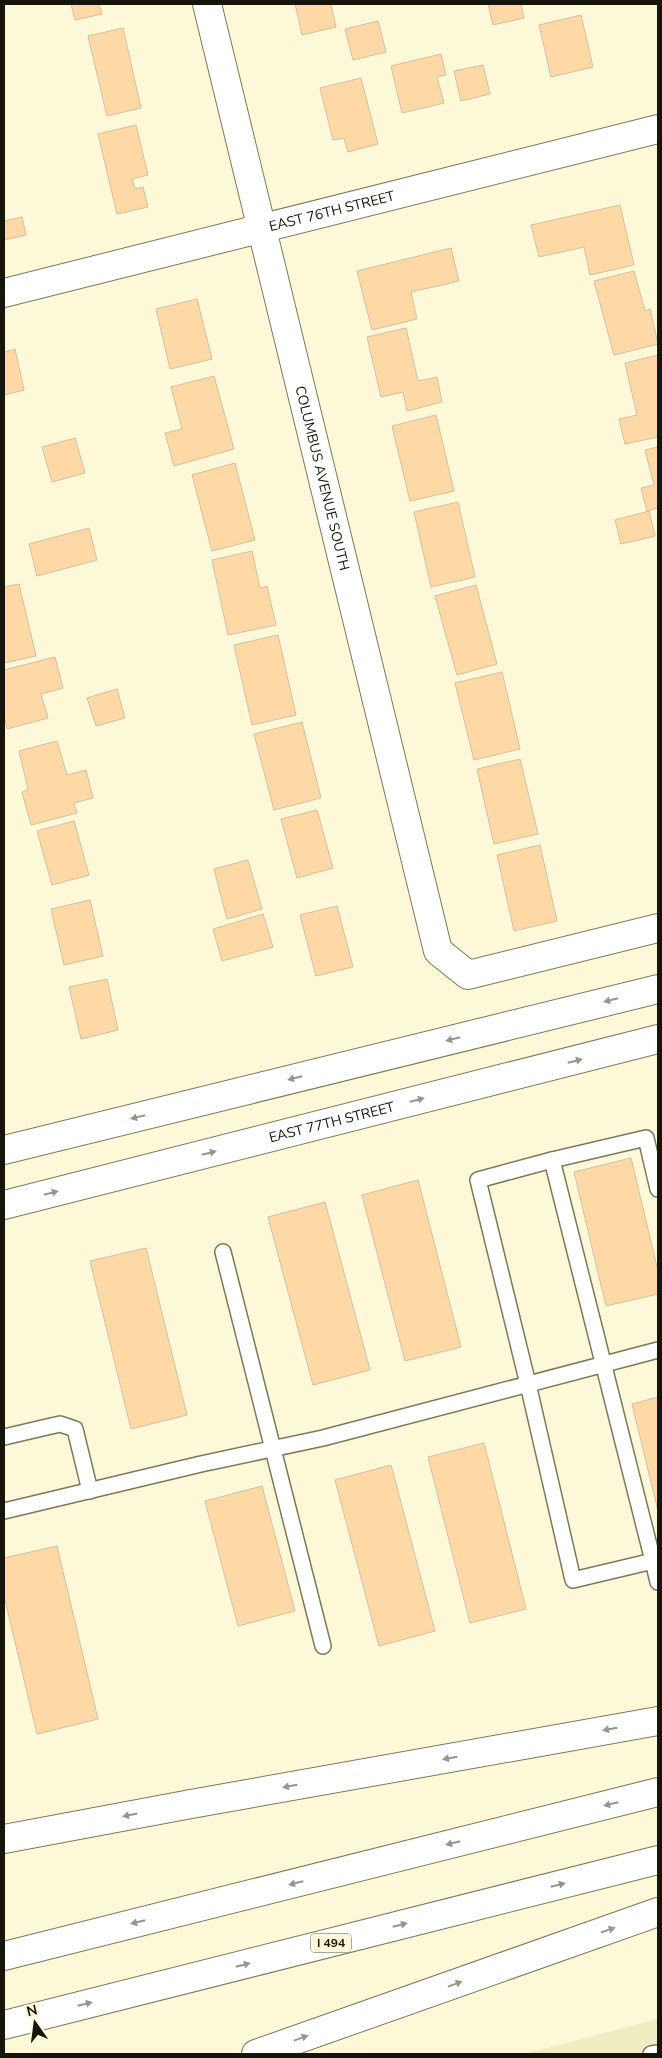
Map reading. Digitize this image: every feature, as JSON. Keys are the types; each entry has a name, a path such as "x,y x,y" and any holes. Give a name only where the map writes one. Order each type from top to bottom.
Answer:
{"main road":[{"name":"COLUMBUS AVENUE SOUTH","path":"207,4 438,952 468,975 658,928"},
{"name":"EAST 76TH STREET","path":"4,292 658,129"},
{"path":"4,1150 658,989"},
{"name":"EAST 77TH STREET","path":"4,1205 658,1040"},
{"path":"4,1839 658,1721"},
{"path":"4,1956 658,1792"},
{"name":"I 494","path":"4,2025 658,1860"},
{"path":"256,2054 658,1912"}],"lane":[{"path":"656,1561 573,1580 528,1384 478,1180 646,1138 658,1189"},
{"path":"552,1160 656,1561 658,1582"},
{"path":"222,1252 323,1646"},
{"path":"4,1511 322,1438 658,1350"},
{"path":"4,1437 60,1424 75,1429 90,1491"},
{"path":"651,2054 658,2053"}],"shaded area":[{"path":"658,2019 658,2054 524,2054"}],"building":[{"path":"71,4 99,4 102,14 75,20"},
{"path":"295,4 331,4 336,27 302,35"},
{"path":"488,4 521,4 524,18 493,25"},
{"path":"581,15 593,67 551,77 539,25"},
{"path":"378,21 386,52 353,60 345,29"},
{"path":"123,28 141,108 107,116 88,36"},
{"path":"441,54 446,75 437,77 444,103 402,113 391,66"},
{"path":"483,65 490,94 461,101 454,71"},
{"path":"361,78 378,144 348,152 344,138 333,140 320,88"},
{"path":"136,125 148,175 132,179 135,189 143,187 148,207 117,214 98,134"},
{"path":"620,205 634,265 590,275 584,247 539,257 531,225"},
{"path":"22,217 26,235 4,240 4,221"},
{"path":"451,248 459,281 411,292 417,319 372,330 357,271"},
{"path":"634,271 645,311 650,309 658,344 614,355 594,281"},
{"path":"197,299 212,359 170,369 156,309"},
{"path":"406,328 418,381 437,377 442,402 407,411 403,392 381,397 367,337"},
{"path":"15,349 24,390 4,395 4,352"},
{"path":"658,355 658,437 625,444 619,419 637,415 625,363"},
{"path":"214,376 234,449 174,466 165,433 182,429 171,387"},
{"path":"436,415 454,491 410,501 392,426"},
{"path":"75,438 85,473 52,482 42,447"},
{"path":"658,447 658,508 647,511 641,488 654,485 645,450"},
{"path":"235,463 255,540 212,551 192,475"},
{"path":"458,502 475,577 431,587 414,512"},
{"path":"649,511 655,536 621,544 615,520"},
{"path":"89,528 97,560 37,576 29,544"},
{"path":"252,551 260,588 267,586 276,625 228,635 212,560"},
{"path":"19,584 36,656 4,663 4,587"},
{"path":"476,585 497,664 457,675 435,596"},
{"path":"278,635 296,715 252,725 234,645"},
{"path":"55,657 63,688 41,694 48,718 7,729 4,715 4,670"},
{"path":"502,672 520,749 474,760 455,683"},
{"path":"117,689 125,718 96,726 87,698"},
{"path":"302,722 321,798 274,810 254,734"},
{"path":"57,741 67,775 86,770 93,798 74,803 77,813 31,825 22,792 28,789 19,751"},
{"path":"520,759 538,834 494,844 477,769"},
{"path":"317,810 333,868 297,878 281,819"},
{"path":"74,821 89,875 52,885 37,831"},
{"path":"540,845 557,921 514,931 497,855"},
{"path":"248,860 262,909 227,919 214,869"},
{"path":"90,900 103,956 64,965 51,909"},
{"path":"337,906 353,967 316,976 300,915"},
{"path":"263,914 273,947 222,961 213,929"},
{"path":"107,979 118,1030 81,1039 69,987"},
{"path":"631,1158 658,1271 658,1294 606,1306 574,1172"},
{"path":"418,1180 461,1347 405,1361 362,1195"},
{"path":"325,1202 370,1370 313,1385 268,1217"},
{"path":"146,1248 187,1415 131,1429 90,1261"},
{"path":"658,1397 658,1511 632,1404"},
{"path":"484,1443 526,1609 470,1623 428,1457"},
{"path":"391,1465 435,1631 379,1646 335,1480"},
{"path":"262,1486 295,1611 238,1626 205,1501"},
{"path":"57,1546 98,1719 37,1734 4,1596 4,1558"}]}
